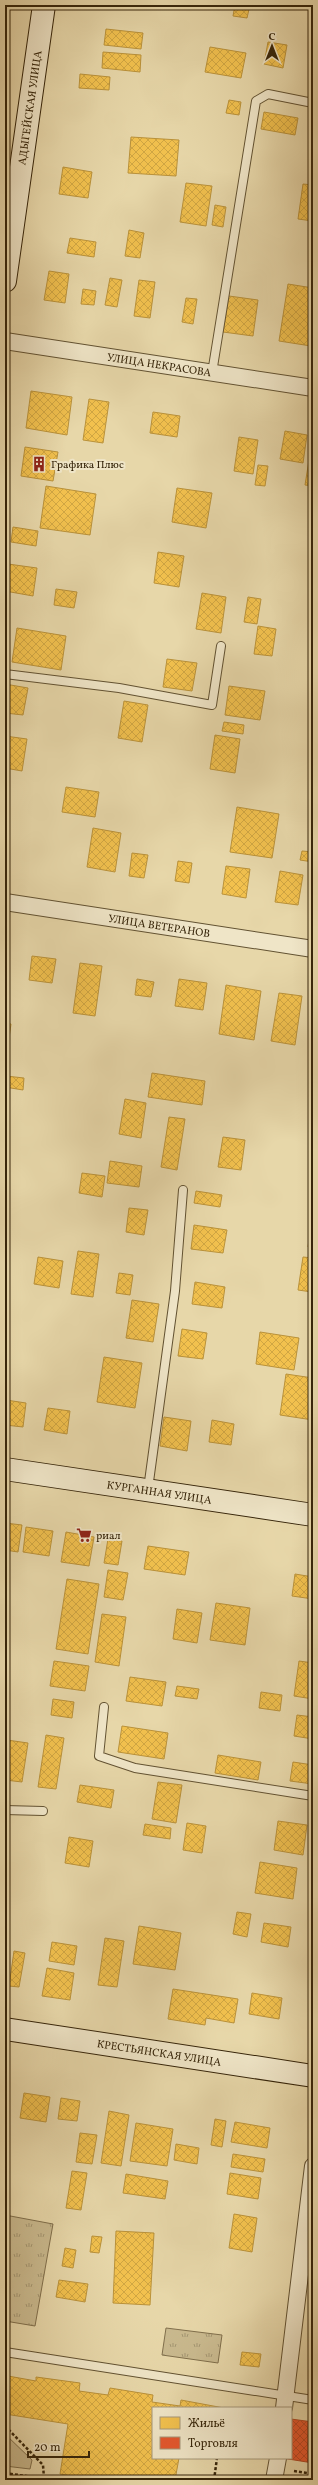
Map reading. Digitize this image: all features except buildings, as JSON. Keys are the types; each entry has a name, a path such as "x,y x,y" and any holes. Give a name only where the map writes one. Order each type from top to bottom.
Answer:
{"street":[{"name":"АДЫГЕЙСКАЯ УЛИЦА","path":"5,281 44,5"},
{"name":"УЛИЦА НЕКРАСОВА","path":"5,341 313,388"},
{"name":"УЛИЦА ВЕТЕРАНОВ","path":"5,902 313,949"},
{"name":"КУРГАННАЯ УЛИЦА","path":"5,1469 313,1515"},
{"name":"КРЕСТЬЯНСКАЯ УЛИЦА","path":"5,2029 313,2076"},
{"path":"285,2402 313,2166"},
{"path":"274,2480 278,2459"}],"lane":[{"path":"212,373 256,101 268,94 313,103"},
{"path":"5,674 119,688 212,704 221,646"},
{"path":"148,1490 175,1291 183,1190"},
{"path":"104,1707 99,1756 136,1768 313,1796"},
{"path":"5,1810 43,1811"},
{"path":"5,2352 285,2402 313,2400"}],"path":[{"path":"5,2426 43,2465 44,2478"},
{"path":"214,2480 217,2459"},
{"path":"5,2473 54,2480"}],"green space":[{"path":"5,2215 53,2224 35,2326 5,2321"},
{"path":"166,2328 222,2335 218,2363 162,2355"},
{"path":"5,2434 32,2460 30,2469 5,2466"}],"place":[{"name":"Графика Плюс","path":"39,464"},
{"name":"риал","path":"84,1535"}]}
